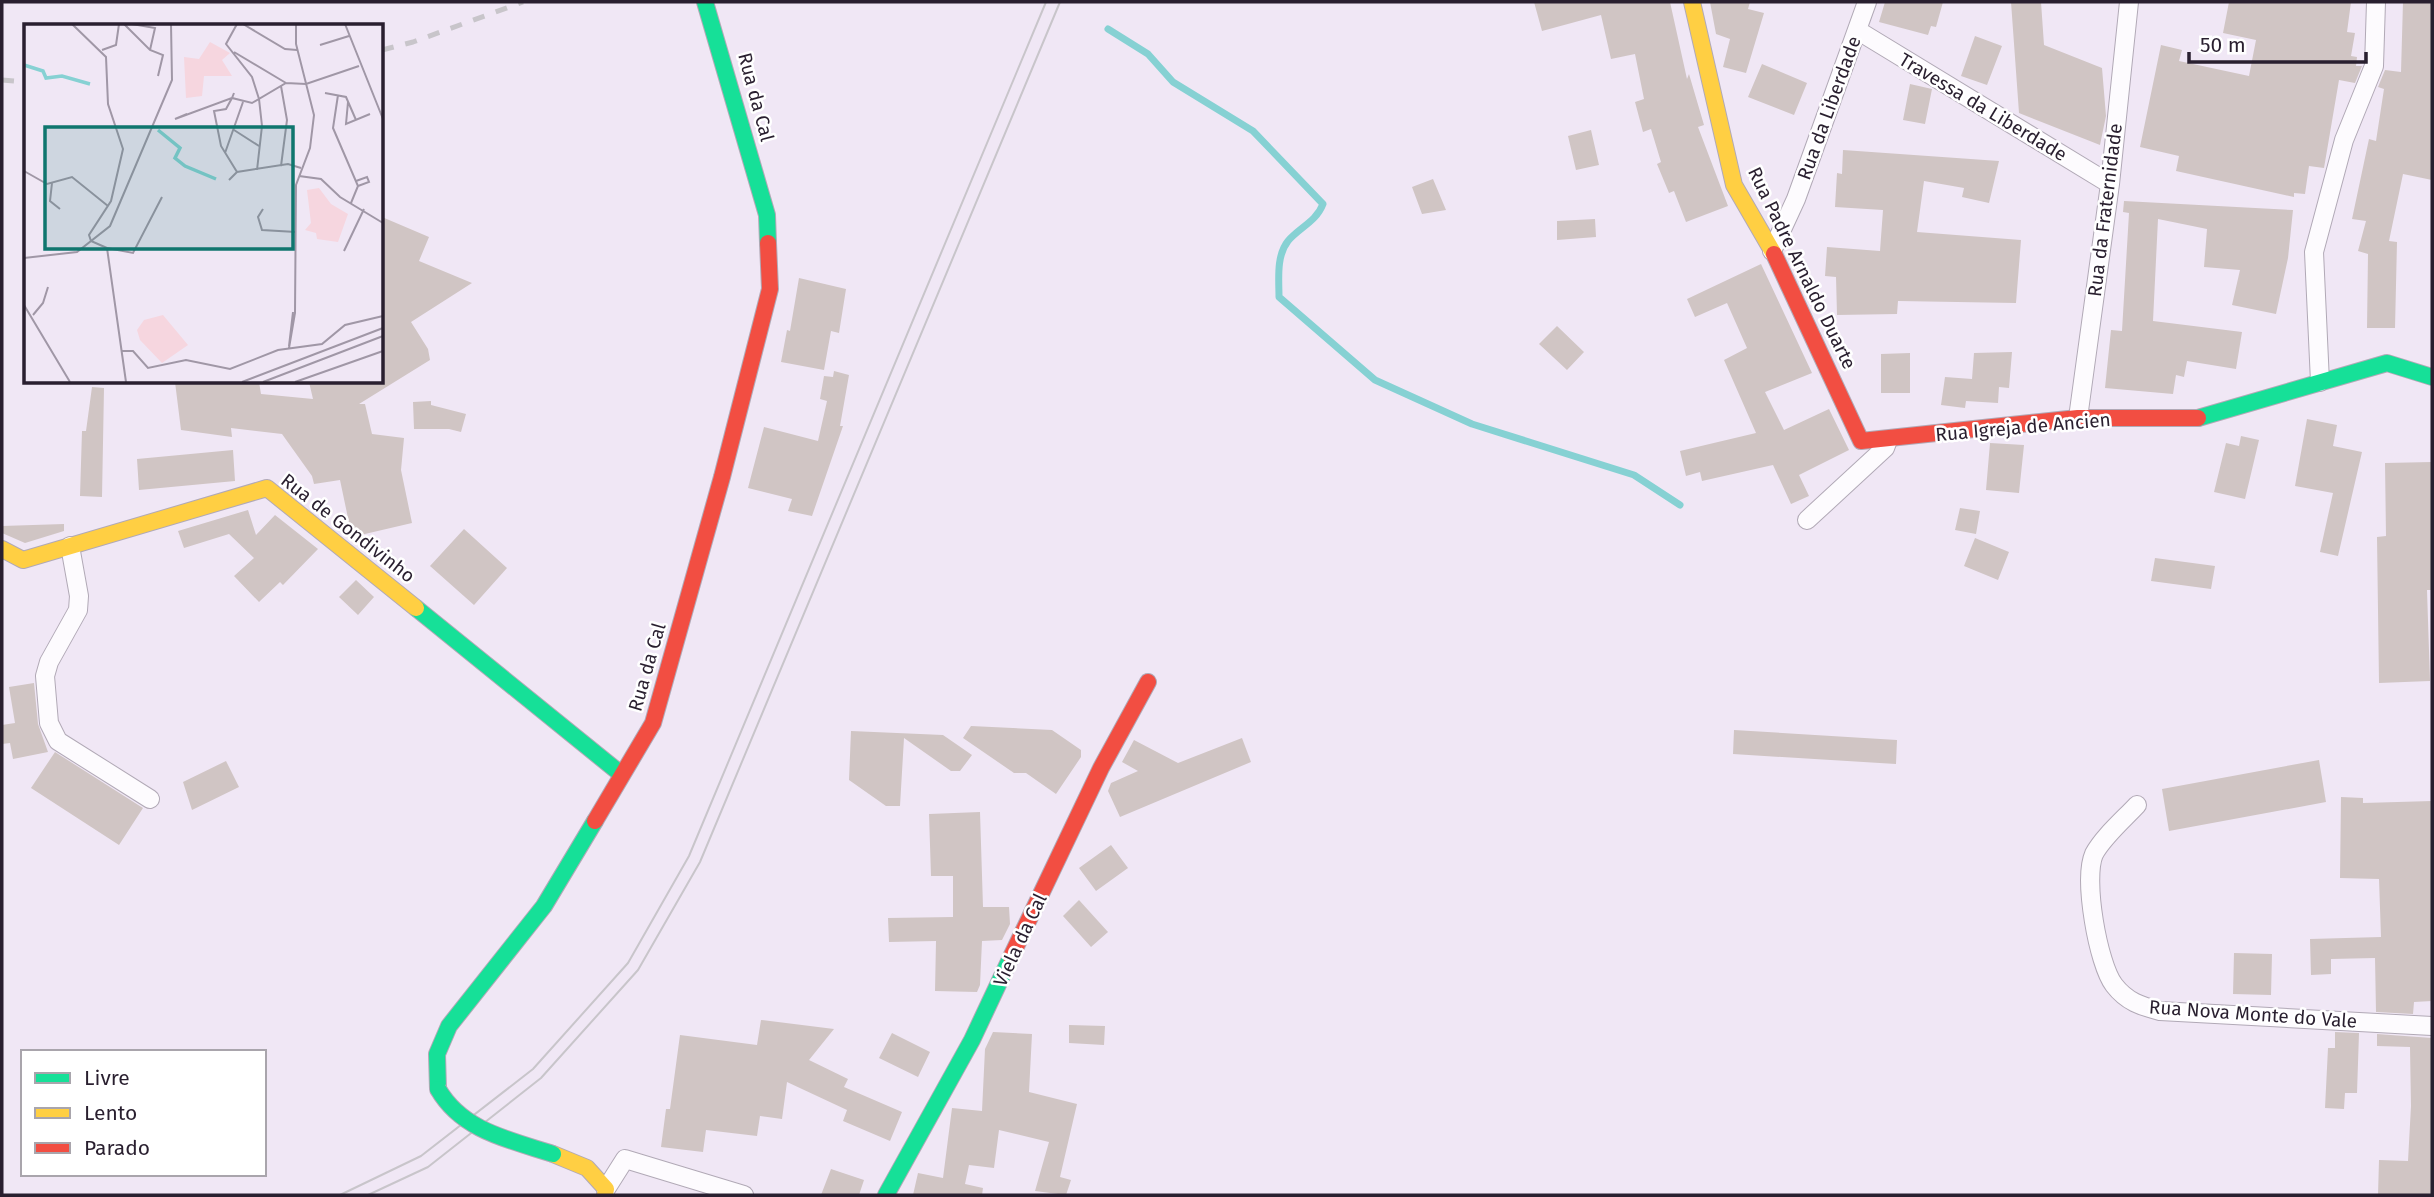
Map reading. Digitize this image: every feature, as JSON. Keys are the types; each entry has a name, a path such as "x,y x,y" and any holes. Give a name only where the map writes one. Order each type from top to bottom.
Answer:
{"street":[{"name":"Rua da Cal","path":"605,1192 587,1168 470,1124 452,1114 438,1089 437,1054 449,1026 544,906 653,723 722,477 770,289 767,215 705,2"},
{"name":"Rua Padre Arnaldo Duarte","path":"1692,2 1734,185 1772,251 1861,441 1888,439"},
{"name":"Rua da Liberdade","path":"1772,251 1796,199 1867,2"},
{"name":"Rua da Fraternidade","path":"2078,418 2110,184 2129,2"},
{"path":"2320,382 2314,252 2344,140 2374,66 2376,2"},
{"name":"Travessa da Liberdade","path":"1857,30 2110,184"},
{"name":"Rua Igreja de Ancien","path":"1888,439 2078,418 2199,418 2387,363 2432,377"},
{"path":"1807,520 1885,448 1888,439"},
{"name":"Rua de Gondivinho","path":"2,549 23,560 267,488 621,774"},
{"path":"70,546 79,596 78,610 45,676 50,723 58,741 150,799"},
{"name":"Viela da Cal","path":"886,1195 972,1040 1101,768 1148,682"},
{"name":"Rua Nova Monte do Vale","path":"2137,805 2095,853 2088,878 2093,921 2112,984 2134,1004 2160,1011 2432,1026"},
{"path":"605,1192 625,1159 744,1195"}],"building":[{"path":"1534,2 1670,2 1687,79 1689,74 1704,125 1698,127 1728,206 1686,222 1674,191 1669,193 1657,164 1661,162 1651,129 1643,132 1635,102 1644,99 1635,54 1611,59 1601,15 1542,31"},
{"path":"1710,2 1750,2 1748,9 1764,13 1746,73 1723,67 1730,39 1716,34"},
{"path":"1885,2 1943,2 1936,27 1931,26 1928,35 1879,22"},
{"path":"2011,2 2041,2 2044,45 2102,68 2106,116 2100,145 2019,113"},
{"path":"2229,2 2351,2 2347,32 2355,33 2351,56 2357,57 2356,66 2362,66 2355,83 2339,80 2324,168 2309,166 2305,194 2294,193 2294,197 2176,171 2179,156 2140,147 2161,45 2182,50 2179,61 2249,76 2256,40 2223,33"},
{"path":"2403,2 2432,2 2432,180 2403,174 2389,241 2397,242 2395,328 2367,328 2368,254 2358,251 2366,221 2352,219 2369,139 2376,141 2384,89 2378,87 2385,70 2401,72"},
{"path":"1975,36 2002,46 1987,85 1961,76"},
{"path":"1762,64 1807,83 1794,115 1748,97"},
{"path":"1910,84 1932,89 1925,124 1903,120"},
{"path":"1591,130 1599,165 1576,170 1568,136"},
{"path":"1843,150 1999,161 1989,203 1962,197 1964,188 1924,181 1917,232 2021,240 2016,303 1898,301 1897,314 1837,315 1836,277 1825,276 1827,247 1880,251 1883,210 1835,207 1837,173 1842,174"},
{"path":"1433,179 1446,210 1422,214 1412,187"},
{"path":"2124,201 2293,210 2288,258 2276,314 2232,305 2240,270 2204,267 2207,229 2158,219 2153,321 2242,332 2236,369 2187,361 2184,377 2176,375 2173,394 2105,388 2111,330 2122,331 2129,213 2123,212"},
{"path":"383,217 429,237 419,261 472,283 411,322 428,349 430,360 359,404 365,404 372,434 404,438 401,470 412,523 352,537 340,480 314,484 312,476 282,434 231,428 232,437 181,430 175,383 259,383 261,394 313,399 309,383 383,383"},
{"path":"1595,219 1596,237 1557,240 1557,221"},
{"path":"1761,264 1812,373 1765,392 1784,430 1829,409 1849,450 1799,475 1809,496 1791,504 1773,465 1702,481 1700,472 1686,476 1680,451 1756,433 1724,360 1747,348 1727,303 1695,317 1687,299"},
{"path":"799,278 846,289 839,333 831,331 824,370 781,362 787,330 790,331"},
{"path":"1557,326 1584,352 1567,370 1539,344"},
{"path":"2012,352 2009,388 1999,387 1998,403 1966,401 1965,408 1941,405 1945,377 1972,379 1974,353"},
{"path":"1910,353 1910,393 1881,393 1881,354"},
{"path":"834,371 849,375 840,426 843,426 812,516 788,511 792,499 748,488 764,427 818,441 827,401 820,399 824,376 833,377"},
{"path":"92,387 104,388 102,497 80,496 82,431 86,431"},
{"path":"431,401 431,405 466,414 461,432 449,429 414,429 413,402"},
{"path":"2307,419 2337,425 2333,446 2362,452 2338,556 2320,552 2333,493 2295,486"},
{"path":"2241,436 2259,440 2245,499 2214,492 2226,443 2239,446"},
{"path":"1990,443 2024,445 2019,493 1986,490"},
{"path":"233,450 235,481 139,490 137,459"},
{"path":"2432,462 2432,590 2427,590 2430,681 2379,683 2377,537 2386,536 2385,463"},
{"path":"1960,508 1980,511 1976,534 1955,530"},
{"path":"248,510 256,535 275,515 318,549 283,585 280,582 259,602 234,576 254,558 229,534 184,548 178,531"},
{"path":"64,524 64,531 25,543 2,533 2,526"},
{"path":"464,529 507,568 474,605 430,566"},
{"path":"1975,538 2009,552 1998,580 1964,566"},
{"path":"2155,558 2215,566 2211,589 2151,581"},
{"path":"356,580 374,597 358,615 339,597"},
{"path":"34,683 38,724 48,752 13,759 10,743 2,744 2,725 15,723 9,687"},
{"path":"971,726 1052,730 1081,750 1081,757 1056,794 1026,773 1014,773 963,738"},
{"path":"1734,730 1897,740 1896,764 1733,754"},
{"path":"851,731 943,735 972,755 960,771 951,771 904,738 900,806 886,806 849,780"},
{"path":"1242,738 1251,762 1120,817 1108,791 1111,783 1138,771 1122,762 1134,740 1178,763"},
{"path":"55,752 143,808 119,845 31,788"},
{"path":"2319,760 2326,802 2169,831 2162,789"},
{"path":"226,761 239,787 192,810 183,782"},
{"path":"2341,797 2363,798 2363,803 2432,801 2432,1001 2414,1002 2413,1014 2376,1012 2375,958 2331,959 2331,974 2311,975 2310,939 2381,937 2379,879 2340,878"},
{"path":"980,812 983,907 1009,907 1010,924 1002,940 982,941 980,985 977,992 935,991 936,941 889,942 888,918 953,917 953,876 931,876 929,814"},
{"path":"1111,845 1128,868 1096,891 1079,868"},
{"path":"1079,900 1108,932 1091,947 1063,916"},
{"path":"2234,953 2272,954 2271,995 2233,994"},
{"path":"761,1020 834,1029 809,1060 848,1079 844,1087 902,1112 890,1141 843,1121 847,1110 787,1082 782,1119 760,1116 757,1136 706,1130 703,1152 661,1147 666,1109 670,1109 680,1035 757,1045"},
{"path":"1069,1025 1105,1026 1104,1045 1069,1043"},
{"path":"993,1032 1032,1034 1029,1092 1077,1104 1060,1177 1071,1180 1066,1195 1035,1191 1049,1142 999,1130 994,1168 969,1165 965,1184 983,1188 982,1195 913,1195 918,1173 943,1178 952,1108 982,1111 985,1049"},
{"path":"2335,1032 2359,1033 2357,1093 2345,1093 2344,1109 2325,1108 2328,1048 2335,1048"},
{"path":"892,1033 930,1052 918,1077 879,1058"},
{"path":"2377,1034 2432,1038 2432,1195 2378,1195 2379,1160 2408,1161 2411,1106 2410,1047 2377,1046"},
{"path":"831,1169 864,1180 859,1195 821,1195"}],"waterway":[{"path":"1108,29 1148,54 1173,82 1253,131 1323,204 1316,215 1284,247 1279,268 1279,297 1375,380 1472,424 1634,475 1680,505"}],"tram line":[{"path":"340,1195 421,1156 533,1069 628,963 689,856 1046,2"},
{"path":"368,1195 428,1167 541,1078 638,970 700,862 1060,2"}],"railway":[{"path":"383,50 413,42 523,2"},
{"path":"2,80 24,82"}],"traffic: fast":[{"path":"705,2 767,215 768,243"},
{"path":"2198,418 2387,363 2432,377"},
{"path":"416,608 621,774"},
{"path":"438,1089 437,1054 449,1026 544,906 595,821"},
{"path":"886,1195 972,1040 1011,957"},
{"path":"438,1089 460,1115 488,1132 553,1154"}],"traffic: slow":[{"path":"1692,2 1734,185 1774,254"},
{"path":"2,549 23,560 267,488 416,608"},
{"path":"553,1154 587,1168 606,1189 605,1195"}],"traffic: jam":[{"path":"595,821 653,723 722,477 770,289 768,243"},
{"path":"1774,254 1861,441 2078,418 2198,418"},
{"path":"1011,957 1101,768 1148,682"}]}
